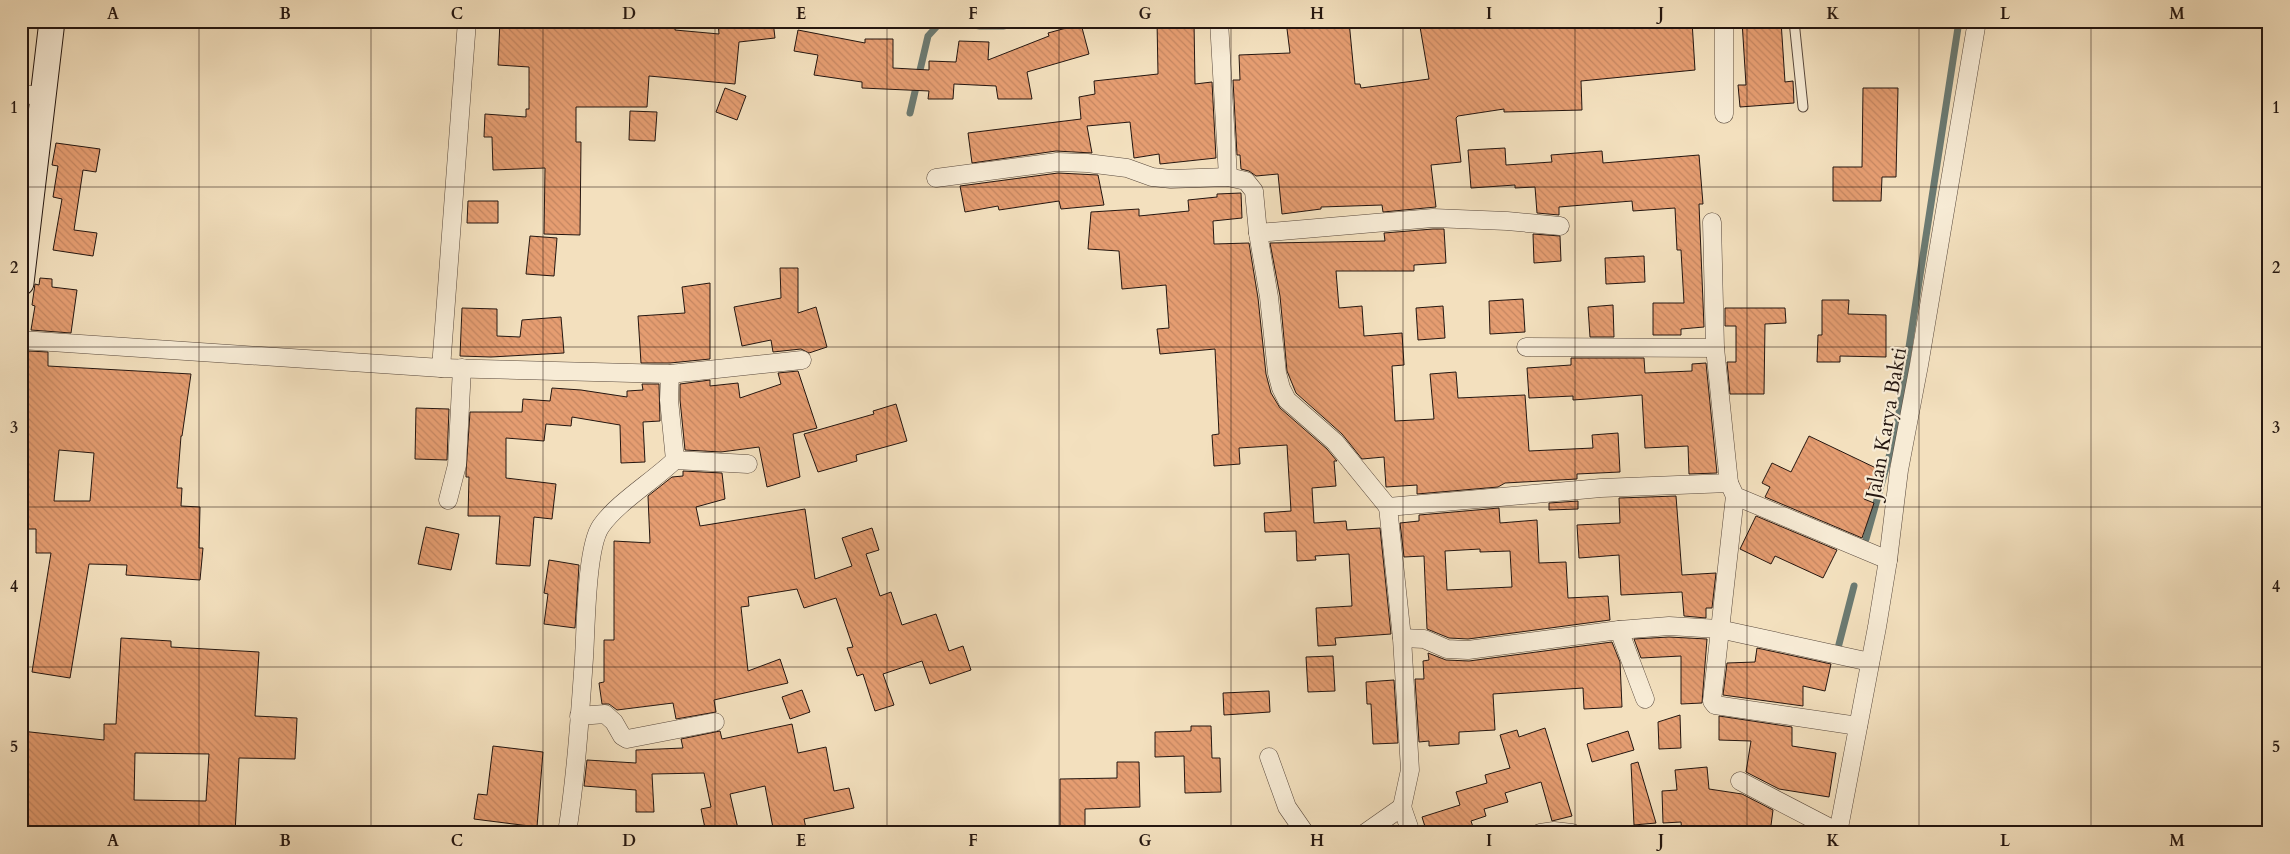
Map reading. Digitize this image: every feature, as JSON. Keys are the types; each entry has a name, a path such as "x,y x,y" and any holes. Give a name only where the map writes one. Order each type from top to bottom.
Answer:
{"street":[{"path":"21,283 31,95 52,21"},
{"path":"441,368 467,21"},
{"path":"1219,21 1228,177"},
{"path":"1724,21 1724,114"},
{"name":"Jalan Karya Bakti","path":"1838,832 1888,560 1899,470 1919,365 1976,21"},
{"path":"936,178 1057,162 1127,168 1152,177 1170,180 1228,177 1246,181 1251,187 1269,297 1277,373 1284,394 1287,400 1335,442 1388,507 1402,638 1410,770 1402,807 1411,833"},
{"path":"1258,233 1433,218 1507,221 1560,226"},
{"path":"1712,222 1715,348 1732,490 1720,629 1711,695 1715,705 1858,726"},
{"path":"21,340 441,368 670,374 802,360"},
{"path":"1526,347 1715,348"},
{"path":"448,500 457,465 462,368"},
{"path":"670,374 669,400 675,460"},
{"path":"566,833 579,716 587,601 595,537 601,526 616,510 675,460 748,464"},
{"path":"1388,507 1601,488 1732,490 1888,560"},
{"path":"1402,638 1424,639 1447,649 1468,650 1619,630 1669,626 1720,629 1870,662"},
{"path":"1619,630 1645,699"},
{"path":"579,716 605,714 614,722 622,736 627,738 715,722"},
{"path":"1269,757 1287,807 1305,833"},
{"path":"1740,781 1838,832"},
{"path":"1365,833 1402,807"},
{"path":"1540,833 1554,830 1572,833"}],"lane":[{"path":"1794,21 1803,107"}],"building":[{"path":"500,21 566,21 653,25 653,21 676,21 675,30 719,34 718,21 773,21 775,38 739,42 735,84 649,76 647,107 576,107 576,142 581,142 580,235 544,234 545,168 493,170 492,137 484,137 485,114 526,117 526,109 529,109 529,67 498,65"},
{"path":"1157,21 1194,21 1195,84 1212,82 1216,158 1160,164 1159,154 1134,158 1130,122 1087,126 1092,153 1056,151 972,163 968,133 1081,119 1079,97 1095,94 1094,81 1158,74"},
{"path":"1286,21 1349,21 1355,84 1360,84 1361,88 1429,79 1419,21 1443,21 1444,26 1511,21 1692,21 1695,70 1581,81 1582,110 1504,112 1504,109 1458,116 1456,118 1461,162 1431,165 1436,207 1383,212 1382,205 1321,207 1321,209 1282,214 1278,174 1256,176 1249,171 1241,169 1240,155 1237,155 1233,80 1240,80 1239,55 1290,53"},
{"path":"1742,21 1781,21 1785,82 1793,81 1794,103 1740,107 1738,85 1746,85"},
{"path":"1081,24 1089,54 1027,72 1032,99 998,99 996,86 954,84 953,99 928,99 929,91 862,88 862,82 814,75 818,55 794,51 798,30 865,43 865,39 893,39 893,68 929,70 929,61 956,62 959,41 989,42 988,60 1049,36 1048,33"},
{"path":"725,88 746,96 737,120 716,112"},
{"path":"1863,88 1898,88 1896,177 1882,177 1881,201 1833,201 1833,167 1862,167"},
{"path":"630,111 657,112 655,141 629,140"},
{"path":"56,143 100,149 96,172 83,170 74,230 97,233 93,256 53,250 62,199 53,197 58,166 52,165"},
{"path":"1505,148 1506,165 1552,162 1551,155 1602,151 1603,163 1699,155 1703,204 1699,204 1704,327 1681,329 1681,335 1653,335 1653,303 1684,303 1681,250 1677,250 1675,208 1633,211 1632,201 1559,207 1559,215 1537,213 1535,187 1515,188 1515,185 1471,188 1468,150"},
{"path":"1058,173 1098,175 1104,205 1061,209 1059,201 999,210 998,206 965,212 960,186"},
{"path":"1241,193 1242,218 1213,221 1214,244 1249,243 1258,298 1266,374 1271,393 1280,408 1327,449 1337,461 1334,461 1336,486 1312,488 1314,523 1346,521 1347,530 1380,528 1391,634 1335,638 1336,645 1318,646 1316,608 1352,606 1349,554 1315,556 1316,560 1297,561 1296,531 1265,532 1264,513 1291,511 1287,445 1239,448 1240,464 1214,466 1212,435 1219,434 1215,349 1160,354 1157,329 1169,328 1166,285 1122,289 1119,251 1088,249 1091,212 1139,209 1139,216 1189,211 1188,200 1217,197 1217,194"},
{"path":"468,201 498,201 498,223 467,223"},
{"path":"1444,229 1446,263 1414,265 1414,271 1336,271 1339,308 1362,306 1364,336 1402,333 1404,365 1392,366 1395,421 1434,419 1430,374 1456,372 1458,398 1525,395 1529,451 1593,448 1592,435 1618,433 1620,472 1577,474 1577,479 1505,483 1498,487 1417,494 1417,485 1386,487 1384,457 1362,459 1342,434 1296,393 1287,371 1280,296 1270,243 1385,241 1384,233"},
{"path":"1533,234 1560,236 1561,261 1534,263"},
{"path":"530,236 557,238 554,276 526,274"},
{"path":"1644,256 1645,282 1606,284 1605,258"},
{"path":"780,268 798,268 798,313 816,307 827,347 809,353 801,349 773,352 771,340 742,346 734,307 781,298"},
{"path":"40,278 52,279 52,287 77,290 71,333 31,330 35,306 32,305 35,284 39,285"},
{"path":"710,283 710,359 670,363 641,363 638,316 685,313 682,287"},
{"path":"1523,299 1525,332 1490,334 1489,301"},
{"path":"1822,300 1849,300 1848,314 1886,315 1886,357 1840,356 1840,362 1817,362 1818,335 1822,335"},
{"path":"1613,305 1614,337 1590,337 1588,307"},
{"path":"1443,306 1445,338 1418,340 1416,308"},
{"path":"462,308 497,309 497,336 520,337 522,320 561,317 564,353 491,357 460,356"},
{"path":"1725,308 1785,308 1786,323 1765,324 1764,394 1730,394 1727,362 1736,362 1736,326 1725,326"},
{"path":"28,351 48,352 48,366 191,374 181,436 177,488 182,488 181,506 200,507 199,548 203,548 200,580 126,575 127,565 89,564 70,678 32,672 51,553 36,553 36,529 25,529 25,471 21,471 21,422 23,422 26,353","holes":["59,450 94,453 90,501 54,501"]},
{"path":"1571,358 1644,358 1645,373 1692,371 1692,364 1706,363 1717,473 1689,474 1688,446 1645,448 1642,395 1573,400 1573,396 1529,398 1527,368 1571,365"},
{"path":"798,371 817,428 793,434 800,477 767,487 759,447 721,452 685,450 680,384 710,380 710,386 738,383 740,398 781,384 778,373"},
{"path":"642,384 659,384 660,421 643,422 645,462 621,463 620,425 572,417 571,426 546,424 544,441 506,438 506,478 556,484 552,519 534,517 530,566 496,564 500,516 468,516 469,477 466,477 466,472 470,412 522,412 523,399 550,401 552,388 627,397 627,391 643,390"},
{"path":"896,404 907,441 856,455 857,461 818,472 804,434 874,414 873,411"},
{"path":"416,408 449,409 447,460 415,459"},
{"path":"1809,436 1878,469 1864,499 1874,503 1862,538 1765,497 1770,487 1762,483 1772,463 1791,472"},
{"path":"683,471 722,473 725,499 696,507 700,526 805,509 815,579 852,566 842,538 872,528 879,550 866,554 880,596 891,592 902,625 936,614 949,651 963,646 971,670 930,684 922,661 883,674 894,705 875,711 863,674 857,676 847,648 853,647 836,598 804,608 797,589 748,597 749,606 741,607 748,671 780,659 788,683 714,700 716,712 676,719 673,703 617,710 609,704 602,704 599,683 604,682 604,640 614,640 614,541 650,543 648,496 672,477 683,476"},
{"path":"1676,496 1682,575 1716,573 1712,608 1706,608 1706,618 1684,616 1682,592 1621,595 1619,555 1579,558 1577,525 1620,523 1619,498"},
{"path":"1578,501 1578,509 1549,510 1549,503"},
{"path":"1499,508 1500,523 1537,520 1539,563 1566,562 1568,598 1608,596 1610,620 1468,639 1449,638 1427,629 1424,556 1404,557 1400,523 1419,521 1419,515","holes":["1480,549 1480,552 1510,551 1512,587 1447,590 1445,551"]},
{"path":"1756,516 1837,550 1823,578 1775,556 1771,564 1740,549"},
{"path":"426,527 459,534 451,570 418,564"},
{"path":"549,560 579,565 575,628 544,624 548,594 544,593"},
{"path":"1669,637 1707,639 1702,703 1681,704 1681,656 1641,658 1634,639"},
{"path":"121,638 171,641 171,647 259,652 255,716 297,718 295,759 239,758 235,833 204,833 205,829 101,828 101,833 21,833 21,731 104,740 104,724 116,724","holes":["135,753 209,754 206,801 134,800"]},
{"path":"1612,642 1620,662 1622,707 1584,709 1583,688 1493,694 1495,730 1459,732 1459,744 1429,746 1429,741 1419,742 1415,679 1424,679 1423,661 1429,660 1428,653 1446,660 1469,661"},
{"path":"1757,648 1831,664 1825,691 1803,686 1803,706 1723,695 1727,663 1755,662"},
{"path":"1333,656 1335,691 1308,692 1306,657"},
{"path":"1394,680 1398,743 1373,744 1371,704 1367,704 1366,682"},
{"path":"802,690 810,712 790,719 782,697"},
{"path":"1269,691 1270,712 1224,715 1223,693"},
{"path":"1680,715 1681,748 1659,749 1658,722"},
{"path":"1719,716 1792,727 1792,746 1836,753 1829,797 1779,789 1746,772 1751,741 1719,740"},
{"path":"792,724 798,753 826,747 834,791 849,788 854,808 804,819 807,833 774,833 765,786 730,794 739,833 706,833 701,809 711,807 704,773 652,774 654,812 636,812 636,790 584,786 587,760 636,763 636,750 683,748 681,739 720,731 722,739"},
{"path":"1191,726 1211,726 1212,758 1220,758 1221,792 1185,793 1184,756 1155,757 1155,732 1191,731"},
{"path":"1545,728 1572,816 1552,821 1541,782 1505,793 1508,802 1484,809 1486,816 1471,821 1475,833 1427,833 1422,817 1460,805 1456,792 1487,783 1485,775 1510,768 1500,735 1517,730 1519,737"},
{"path":"1628,731 1634,750 1592,762 1587,744"},
{"path":"493,746 543,752 537,827 474,819 478,794 487,795"},
{"path":"1117,762 1139,762 1140,807 1085,809 1085,833 1060,833 1060,779 1117,778"},
{"path":"1638,762 1656,823 1634,825 1631,764"},
{"path":"1707,767 1709,789 1742,794 1773,810 1770,833 1682,833 1681,822 1663,823 1662,791 1677,790 1675,770"}],"waterway":[{"path":"910,113 928,36 939,24 961,23 980,26 1003,26 1033,21"},
{"path":"1866,539 1896,432 1959,21"},
{"path":"1838,648 1854,586"}]}
